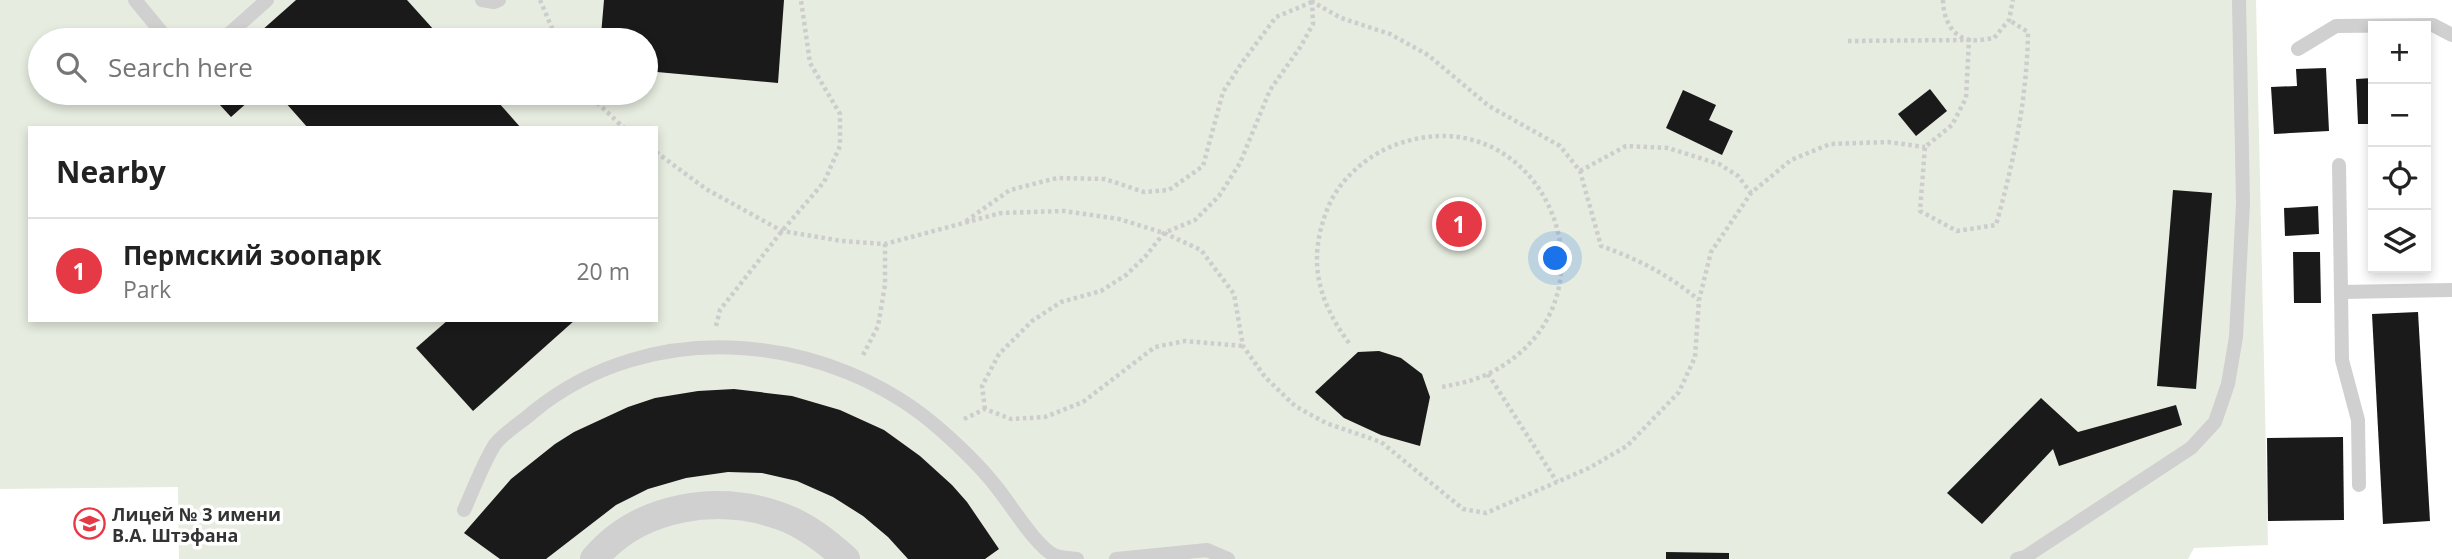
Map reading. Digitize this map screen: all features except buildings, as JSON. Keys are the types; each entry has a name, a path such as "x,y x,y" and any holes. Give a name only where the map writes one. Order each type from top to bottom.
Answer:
{"street":[{"path":"594,559 623,532 645,519 690,507 737,504 785,517 808,529 846,559"}],"lane":[{"path":"135,0 158,28"},
{"path":"236,28 267,0"},
{"path":"482,0 499,0"},
{"path":"2017,559 2025,557 2191,448 2215,422 2228,384 2236,337 2243,203 2239,0"},
{"path":"2298,49 2336,26 2433,25 2452,35"},
{"path":"2339,165 2342,360 2358,420 2359,485"},
{"path":"2341,292 2452,290"},
{"path":"464,510 496,443 552,397 607,367 668,350 733,346 811,359 877,384 942,430 993,483 1030,533 1055,556 1077,559"},
{"path":"1116,559 1207,550 1228,559"}],"path":[{"path":"540,0 552,28"},
{"path":"711,348 720,310 824,182 840,146 840,114 810,63 801,0"},
{"path":"1943,0 1943,14 1952,30 1969,40"},
{"path":"1848,41 1994,38 2009,20 2013,0"},
{"path":"1311,1 1341,18 1390,34 1429,55 1489,106 1560,146 1580,171 1601,246 1640,260 1674,280 1699,300"},
{"path":"963,224 1010,190 1057,178 1105,179 1144,192 1169,190 1203,166 1223,92 1276,17 1311,1"},
{"path":"985,409 982,386 999,354 1032,321 1061,302 1101,291 1126,275 1164,233 1195,219 1219,196 1240,163 1270,90 1301,47 1313,24 1311,1"},
{"path":"1969,40 1966,98 1952,124 1925,147 1920,211 1957,230 1996,225 2010,175 2027,76 2028,32 2009,20"},
{"path":"600,105 622,126"},
{"path":"1349,343 1334,323 1323,299 1317,274 1321,223 1331,200 1346,178 1365,161 1387,148 1411,139 1462,139 1487,146 1510,158 1529,175 1556,219 1561,244 1560,283 1547,319 1532,340 1514,357 1488,374 1442,387"},
{"path":"658,154 706,190 782,231 842,241 886,244 1001,213 1064,211 1119,219 1164,233 1201,250 1234,294 1243,346 1265,377 1295,406 1326,423 1381,442 1463,509 1486,513 1589,468 1627,446 1679,392 1695,357 1699,300 1711,252 1751,193 1791,160 1830,144 1888,142 1925,147"},
{"path":"1580,171 1626,146 1668,148 1719,164 1738,176 1751,193"},
{"path":"854,375 878,326 885,285 886,244"},
{"path":"942,430 985,409 1011,419 1045,417 1083,402 1155,347 1185,341 1243,346"},
{"path":"1488,374 1557,482"}],"shaded area":[{"path":"0,0 2256,0 2268,545 2194,548 2188,559 179,559 178,487 0,489"}],"place":[{"name":"Пермский зоопарк","path":"1459,224"},
{"name":"Лицей № 3 имени В.А. Штэфана","path":"89,524"}]}
